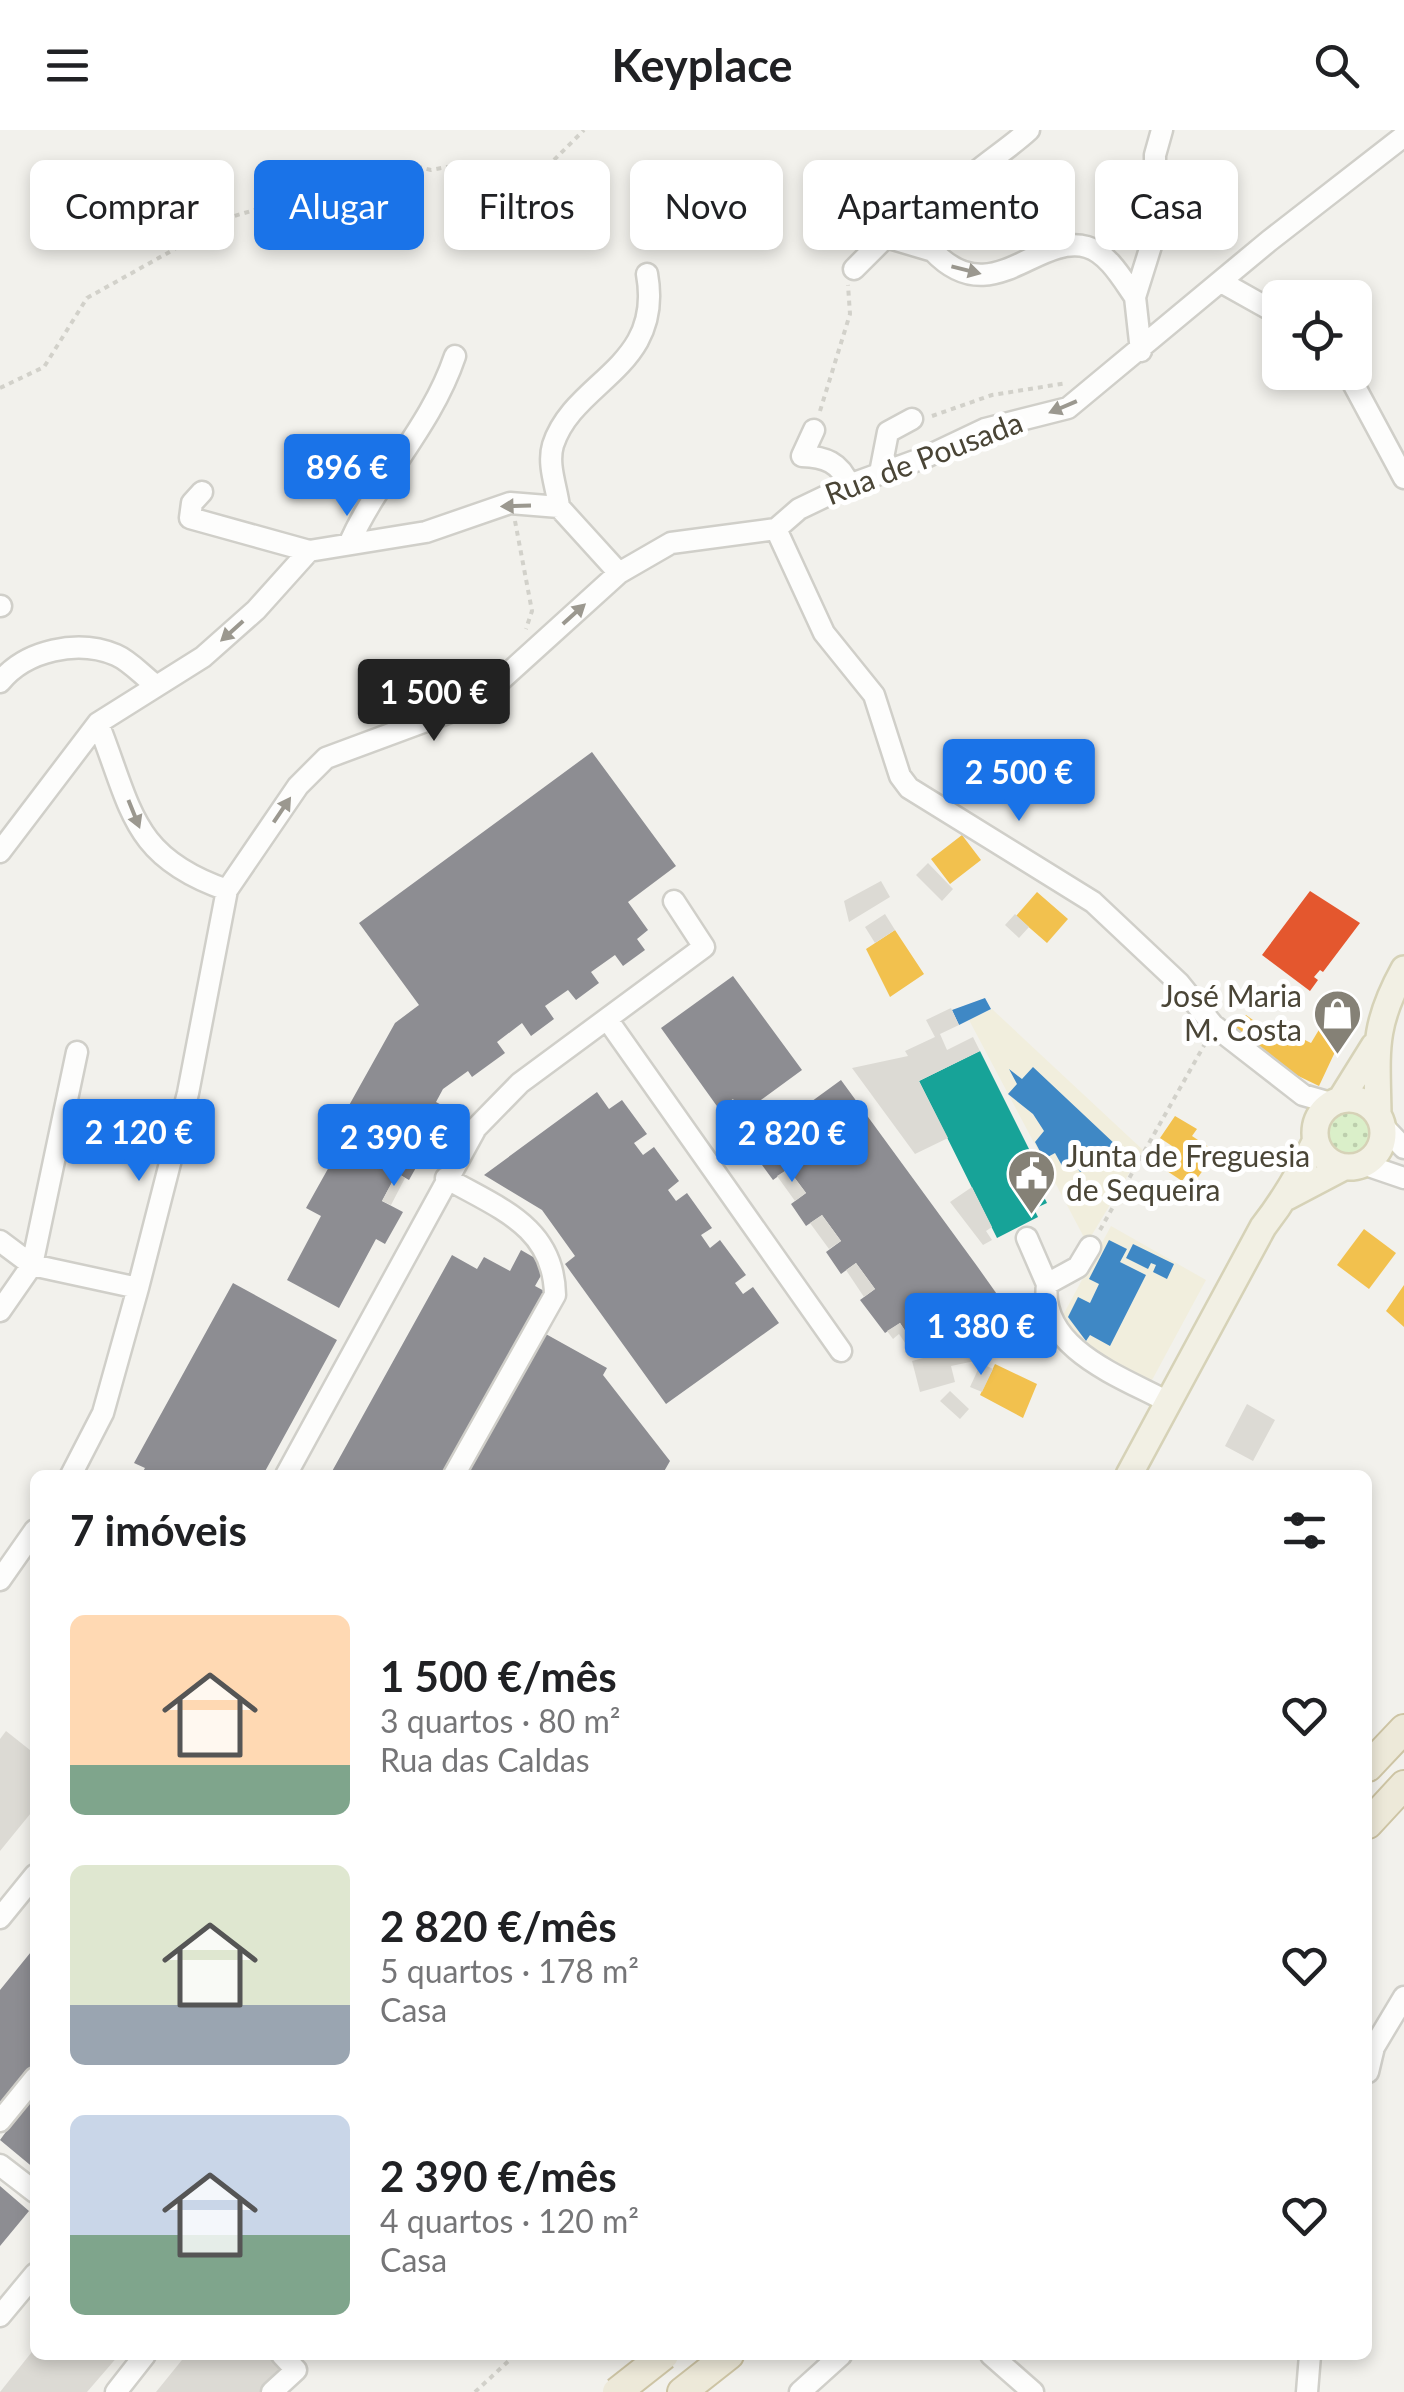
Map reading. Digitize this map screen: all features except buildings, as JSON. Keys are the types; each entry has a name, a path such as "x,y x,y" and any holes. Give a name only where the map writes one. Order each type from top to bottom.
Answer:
{"highway":[{"path":"1372,1763 1404,1729"},
{"path":"1372,1820 1404,1785"},
{"path":"617,2392 658,2360"},
{"path":"682,2392 723,2360"}],"main road":[{"path":"1287,1197 1353,1166 1381,1145 1374,1046 1382,1015 1404,968"},
{"path":"1132,1470 1263,1227 1287,1197 1326,1116 1374,1046"},
{"path":"1326,1116 1362,1101 1380,1119"},
{"path":"1326,1116 1324,1157 1353,1166"},
{"path":"636,2392 653,2360"}],"street":[{"path":"934,251 931,235 935,224 962,182 1028,130"},
{"path":"1142,351 1135,298 1155,232 1155,154 1162,130"},
{"name":"Rua de Pousada","path":"776,529 799,509 880,472 926,457 985,429 1068,408 1142,351 1269,241 1404,136"},
{"path":"854,270 870,249 886,238 934,251 958,271 978,275 1063,248 1086,247 1106,258 1135,298"},
{"path":"619,573 559,508 552,474 553,444 564,425 616,370 649,318 647,274"},
{"path":"1223,283 1262,305"},
{"path":"349,544 392,468 432,414 456,356"},
{"path":"1357,390 1404,478"},
{"path":"880,472 888,432 912,419"},
{"path":"814,430 802,456 835,464 849,485"},
{"path":"202,492 192,503 190,518 310,550 426,532 510,502 559,508"},
{"path":"86,1470 138,1288 188,1092 227,890 298,786 326,758 450,712 492,689 619,573 672,543 776,529 824,633 874,695 900,776 909,788 1093,902 1178,984 1213,1026 1326,1116"},
{"path":"0,852 98,723 154,684 203,657 256,610 310,550"},
{"path":"0,682 20,663 75,646 118,656 154,684"},
{"path":"98,723 145,841 185,876 227,890"},
{"path":"289,1470 476,1128 520,1083 704,947 674,901"},
{"path":"607,1018 841,1352"},
{"path":"0,1312 32,1265 77,1052"},
{"path":"1380,1119 1404,1148"},
{"path":"1353,1166 1404,1178"},
{"path":"446,1178 531,1228 555,1266 555,1295 457,1470"},
{"path":"1026,1238 1047,1284 1050,1312 1078,1354 1168,1402"},
{"path":"0,1241 32,1265 138,1288"},
{"path":"1047,1284 1078,1267 1090,1247"},
{"path":"74,1470 103,1413"},
{"path":"0,1580 30,1537"},
{"path":"0,1918 30,1881"},
{"path":"1372,2055 1404,1997"},
{"path":"0,2121 30,2084"},
{"path":"0,2165 30,2188"},
{"path":"0,2316 30,2280"},
{"path":"116,2392 141,2360"},
{"path":"272,2392 295,2373 286,2360"},
{"path":"800,2392 835,2360"},
{"path":"996,2360 1033,2392"},
{"path":"1307,2392 1310,2360"}],"path":[{"path":"0,388 44,366 88,298 211,223 408,164 430,170 463,164 525,168 551,163 584,130"},
{"path":"814,430 850,314 848,286 854,270"},
{"path":"912,419 946,414 957,405 992,395 1069,383 1086,395"},
{"path":"510,502 532,611 531,621 520,637"},
{"path":"1090,1247 1194,1067 1213,1026"},
{"path":"475,2392 510,2360"}],"shaded area":[{"path":"992,1009 1143,1150 1087,1243 969,1020"},
{"path":"1111,1226 1206,1280 1151,1382 1080,1344 1062,1317"}],"green space":[{"path":"1349,1111 1365,1118 1372,1134 1365,1150 1349,1157 1333,1150 1326,1134 1333,1118"}],"place":[{"name":"José Maria M. Costa","path":"1337,1056"},
{"name":"Junta de Freguesia de Sequeira","path":"1031,1216"}]}
